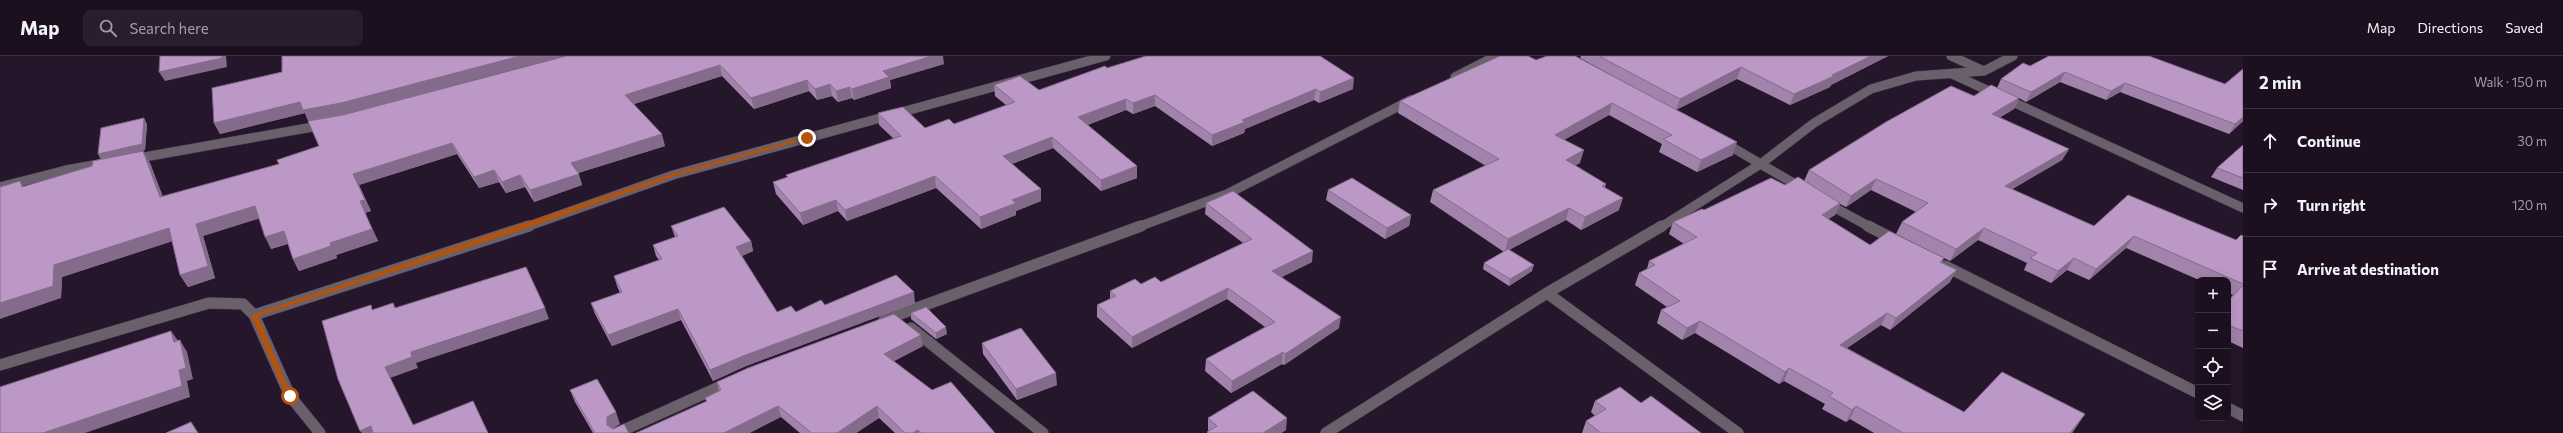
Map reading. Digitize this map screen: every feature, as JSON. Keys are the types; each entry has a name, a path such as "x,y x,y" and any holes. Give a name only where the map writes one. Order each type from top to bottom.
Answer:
{"street":[{"path":"254,315 519,228 673,175 1106,56"},
{"path":"1447,81 1496,56"},
{"path":"1951,56 1984,71"},
{"path":"1326,433 1547,294 1616,254 1762,163 1814,123 1871,89 1916,76 1984,71 2013,56"},
{"path":"1952,74 2243,208"},
{"path":"874,324 1227,194 1418,96"},
{"path":"127,160 332,124"},
{"path":"1714,137 1762,163 1850,218 1906,246"},
{"path":"0,186 66,170 111,162"},
{"path":"1934,260 2195,391"},
{"path":"1547,294 1738,433"},
{"path":"0,365 208,303 243,304 254,315 290,396 320,433"},
{"path":"896,316 1043,433"},
{"path":"617,433 741,376"},
{"path":"2231,410 2243,416"}],"building":[{"path":"160,56 222,56 222,58 159,72"},
{"path":"282,56 520,56 341,103 303,110 300,102 214,123 212,88 282,72"},
{"path":"566,56 932,56 883,71 889,77 852,89 850,87 836,91 830,84 815,89 807,80 751,98 720,65 625,95 662,134 571,163 579,174 530,190 520,175 502,182 494,170 474,177 452,143 353,174 365,200 360,201 372,229 330,243 331,246 293,259 284,231 265,237 255,206 196,224 208,266 180,275 169,228 54,265 53,286 0,303 0,187 20,181 22,187 92,166 93,161 143,151 160,197 279,164 277,160 319,146 308,121 343,115"},
{"path":"1146,56 1320,56 1354,78 1320,92 1316,89 1242,120 1245,122 1212,135 1155,95 1133,103 1126,99 1078,117 1137,166 1101,180 1052,137 1003,156 1041,189 1012,200 1016,203 980,217 935,176 845,210 836,200 800,213 773,182 788,177 786,175 901,136 878,113 903,107 925,128 949,119 954,124 1015,102 994,85 1020,76 1039,90 1105,66 1107,68"},
{"path":"1500,56 1528,56 1536,60 1547,56 1575,56 1737,142 1701,160 1663,139 1672,135 1612,103 1555,135 1584,150 1566,160 1606,184 1602,186 1623,198 1585,217 1569,208 1508,239 1433,190 1499,159 1400,101"},
{"path":"1599,56 1871,56 1832,75 1834,76 1794,94 1741,67 1680,99"},
{"path":"2049,56 2149,56 2225,84 2243,69 2243,117 2235,124 2125,83 2111,91 2065,72 2031,92 2001,79 2023,63 2030,66"},
{"path":"1991,85 2019,98 1992,114 2069,149 2005,186 2094,226 2128,195 2236,240 2241,235 2243,236 2243,284 2231,279 2231,277 2227,277 2134,236 2096,269 2074,258 2058,271 2030,258 2037,253 1984,228 1956,249 1902,222 1928,203 1876,179 1851,196 1809,170 1886,122 1951,86 1974,96"},
{"path":"144,118 142,144 98,154 101,128"},
{"path":"2243,145 2243,178 2217,168"},
{"path":"1798,177 1840,203 1822,215 1870,245 1889,231 1944,258 1940,262 1957,270 1896,318 1887,313 1840,345 1964,412 2002,372 2085,414 2070,433 1903,433 1856,406 1852,410 1829,396 1833,393 1789,368 1785,372 1700,321 1687,328 1661,310 1680,301 1639,273 1655,265 1649,261 1697,237 1673,222 1702,209 1704,210 1771,178 1785,185"},
{"path":"1352,178 1411,215 1387,228 1328,190"},
{"path":"1233,191 1313,251 1272,271 1341,317 1285,354 1283,352 1232,381 1206,359 1275,322 1228,288 1132,337 1097,305 1116,296 1110,291 1135,279 1141,284 1155,277 1161,282 1252,239 1206,203"},
{"path":"724,207 751,241 736,247 777,312 791,306 796,312 821,300 825,305 896,275 914,292 743,356 710,370 678,309 608,335 591,303 622,292 614,276 662,259 653,245 678,236 671,226"},
{"path":"1508,249 1534,265 1510,279 1484,263"},
{"path":"526,267 545,308 411,352 412,357 385,367 413,425 473,401 488,433 373,433 371,426 360,431 338,379 322,321 371,305 372,310 393,303 395,308"},
{"path":"2243,285 2243,331 2231,326 2231,298"},
{"path":"926,307 946,327 936,333 911,313"},
{"path":"894,314 921,335 884,354 932,390 951,382 995,433 921,433 918,430 912,433 905,433 877,406 837,433 812,433 778,406 724,433 636,433 707,401 705,398 721,390 717,382 748,368"},
{"path":"1021,328 1056,373 1016,389 982,343"},
{"path":"171,331 174,342 180,340 186,368 179,370 182,386 43,433 0,433 0,387"},
{"path":"597,379 616,412 607,417 607,425 613,429 624,424 629,433 595,433 570,390"},
{"path":"1620,387 1641,403 1651,396 1701,433 1601,433 1586,421 1606,409 1595,401"},
{"path":"1253,391 1287,418 1263,433 1207,432 1217,426 1208,418"},
{"path":"191,422 198,433 166,433"}],"route":[{"path":"290,396 254,315 519,228 673,175 807,138"}]}
